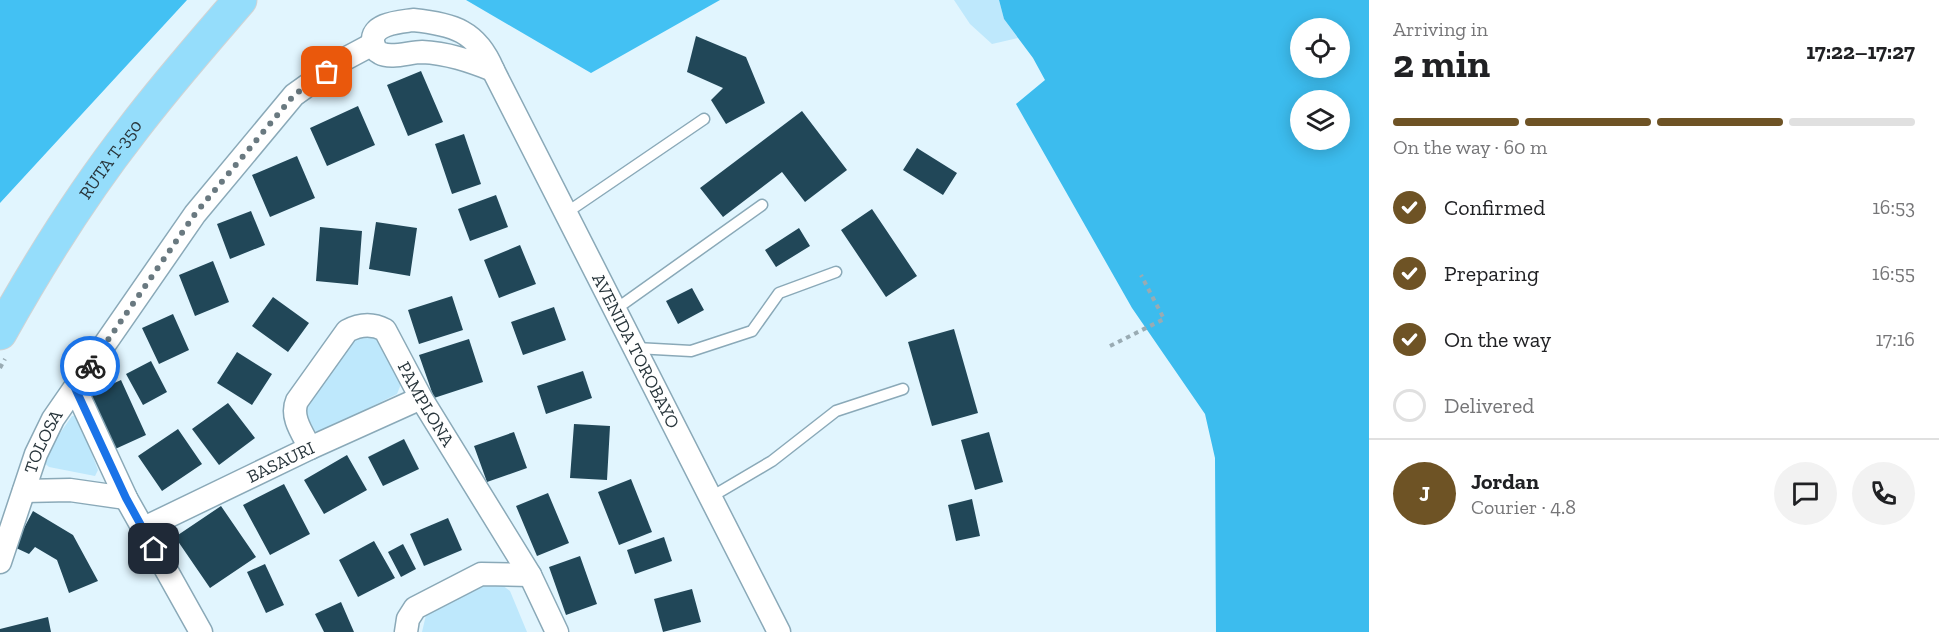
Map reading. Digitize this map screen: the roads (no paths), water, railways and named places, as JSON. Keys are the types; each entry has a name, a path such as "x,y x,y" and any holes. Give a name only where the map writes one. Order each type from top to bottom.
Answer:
{"main road":[{"name":"RUTA T-350","path":"0,333 54,242 91,186 172,79 240,0"}],"street":[{"name":"AVENIDA TOROBAYO","path":"373,44 376,32 387,24 413,20 436,22 458,28 480,45 779,632"},
{"path":"373,44 379,52 385,55 422,52 458,57 493,70"},
{"name":"TOLOSA","path":"0,562 36,454 53,419 195,214 294,95 343,60 373,44"},
{"name":"PAMPLONA","path":"310,448 296,418 295,405 347,331 354,327 370,325 385,330 421,398 530,575 557,632"},
{"path":"75,388 142,529 201,632"},
{"name":"BASAURI","path":"142,529 310,448 421,398"},
{"path":"24,490 70,490 126,498"},
{"path":"406,632 408,620 415,609 481,574 530,575"}],"lane":[{"path":"566,213 704,119"},
{"path":"616,309 762,205"},
{"path":"636,348 691,351 752,331 779,293 836,272"},
{"path":"711,497 772,461 836,411 903,389"}]}
